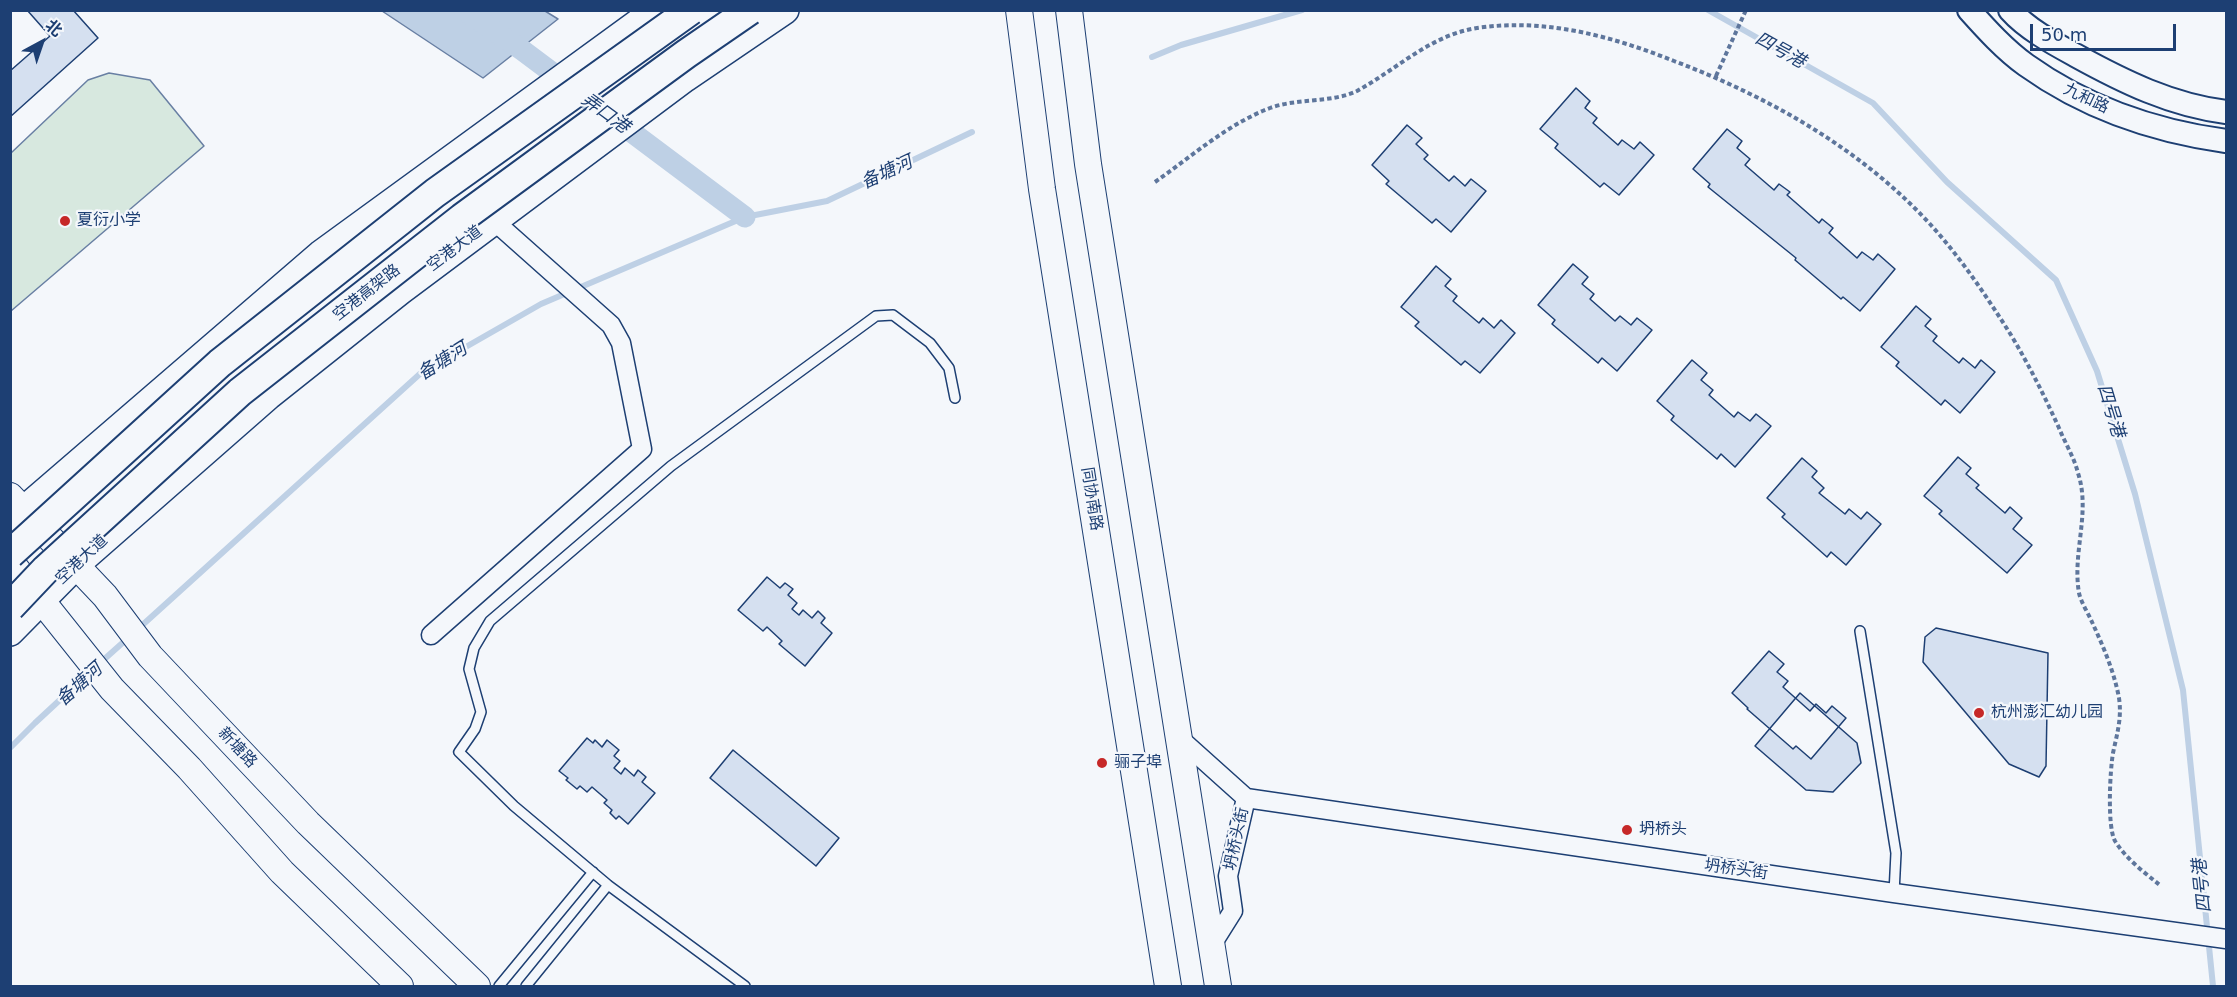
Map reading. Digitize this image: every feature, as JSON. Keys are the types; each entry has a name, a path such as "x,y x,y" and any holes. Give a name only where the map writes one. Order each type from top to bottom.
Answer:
{"highway":[{"path":"10,554 229,356 435,193 691,10"},
{"name":"空港高架路","path":"10,607 46,569 240,392 462,218 686,54 750,10"}],"main road":[{"path":"15,509 321,254 656,10"},
{"name":"空港大道","path":"10,632 76,565 268,396 493,220 685,78 785,10"},
{"name":"同协南路","path":"1019,10 1042,189 1168,987"},
{"path":"1069,10 1088,164 1218,987"},
{"name":"新塘路","path":"15,509 76,565 105,596 150,656 308,823 477,987"},
{"path":"10,561 112,689 189,768 282,872 400,987"}],"street":[{"name":"九和路","path":"1969,10 2024,63 2059,87 2142,124 2185,135 2226,140"},
{"name":"九和路","path":"2010,10 2054,44 2124,82 2164,98 2226,112"},
{"path":"2226,112 2226,140"},
{"path":"431,635 642,449 621,343 611,325 493,220"},
{"name":"坍桥头街","path":"1178,737 1246,798 2226,939"},
{"name":"坍桥头街","path":"1212,946 1233,911 1228,876 1246,798"}],"lane":[{"path":"745,987 592,872 514,806 459,752 475,729 481,712 469,669 474,648 490,621 671,466 876,316 893,315 930,343 950,368 955,398"},
{"path":"1860,631 1896,853 1894,893"},
{"path":"499,987 592,872"},
{"path":"526,987 608,885"}],"path":[{"path":"1716,76 1746,10"},
{"path":"1155,182 1242,120 1290,102 1354,92 1424,48 1448,36 1473,28 1526,26 1568,29 1634,45 1716,76 1748,91 1835,143 1915,209 1948,245 1998,314 2040,384 2078,471 2084,495 2084,519 2079,544 2079,595 2114,674 2122,715 2109,773 2113,837 2137,866 2161,886"}],"shaded area":[{"name":"夏衍小学","path":"109,73 150,80 204,146 11,311 11,153 88,80"}],"water":[{"path":"382,11 545,11 558,19 483,78"}],"building":[{"path":"27,10 73,10 98,38 10,117 10,71 50,36"},
{"path":"1576,88 1590,101 1585,108 1597,118 1593,123 1618,145 1622,140 1634,149 1640,142 1654,155 1619,195 1604,183 1600,187 1555,148 1558,144 1540,129"},
{"path":"1407,125 1422,138 1416,144 1428,155 1424,159 1449,181 1454,176 1465,186 1471,179 1486,191 1451,232 1436,219 1432,223 1386,184 1389,181 1372,165"},
{"path":"1727,129 1742,141 1737,148 1750,159 1745,165 1774,190 1779,184 1790,192 1787,195 1819,223 1822,219 1833,228 1829,233 1857,258 1862,252 1873,260 1878,254 1895,269 1860,311 1843,297 1841,299 1795,260 1796,258 1708,187 1710,184 1693,169"},
{"path":"1573,264 1588,277 1582,284 1594,294 1590,299 1615,321 1620,316 1631,325 1637,318 1652,330 1617,371 1602,358 1598,363 1552,324 1555,320 1538,305"},
{"path":"1436,266 1451,279 1445,286 1457,296 1453,301 1479,323 1483,318 1494,328 1501,320 1515,333 1480,373 1465,361 1461,365 1415,326 1419,322 1401,307"},
{"path":"1916,306 1931,319 1925,326 1937,336 1933,341 1959,363 1963,358 1975,368 1981,360 1995,372 1960,413 1945,400 1941,405 1896,366 1899,362 1881,347"},
{"path":"1692,360 1707,373 1701,380 1713,390 1709,395 1734,417 1738,412 1750,421 1756,414 1771,426 1735,467 1721,454 1717,459 1671,420 1674,416 1657,401"},
{"path":"1958,457 1971,468 1966,474 1979,485 1976,488 2005,513 2010,507 2022,518 2013,529 2032,545 2007,573 1939,514 1942,511 1924,496"},
{"path":"1802,458 1817,471 1812,477 1824,488 1819,493 1845,514 1849,509 1861,519 1867,512 1881,524 1846,565 1831,552 1827,557 1782,517 1785,514 1767,498"},
{"path":"767,577 780,588 785,583 793,589 788,595 797,603 792,609 799,615 803,610 812,618 818,611 825,618 821,623 832,633 805,666 779,644 782,641 767,627 763,631 738,610"},
{"path":"1936,628 2048,653 2046,766 2039,777 2009,764 1923,662 1925,637"},
{"path":"1769,651 1784,664 1777,672 1788,681 1783,687 1810,711 1816,704 1826,713 1832,706 1846,718 1811,759 1796,746 1793,749 1732,693"},
{"path":"1800,693 1857,743 1861,763 1833,792 1806,790 1755,746"},
{"path":"587,738 593,743 595,740 602,747 607,740 619,750 614,756 620,761 614,768 621,774 625,768 634,776 638,770 646,777 642,782 655,793 628,824 619,816 616,819 610,813 612,810 604,803 607,800 592,787 587,792 580,786 577,789 559,771"},
{"path":"733,750 839,838 816,866 710,778"}],"waterway":[{"name":"弄口港","path":"464,10 522,50 745,217"},
{"name":"备塘河","path":"1152,57 1181,45 1302,10"},
{"name":"四号港","path":"1708,10 1873,103 1947,182 2056,280 2097,371 2135,494 2183,690 2213,986"},
{"name":"备塘河","path":"138,629 422,372 541,304 745,217 827,201 972,132"},
{"name":"备塘河","path":"100,663 128,638"},
{"name":"备塘河","path":"10,748 90,672"}],"place":[{"name":"夏衍小学","path":"65,221"},
{"name":"杭州澎汇幼儿园","path":"1979,713"},
{"name":"骊子埠","path":"1102,763"},
{"name":"坍桥头","path":"1627,830"}]}
